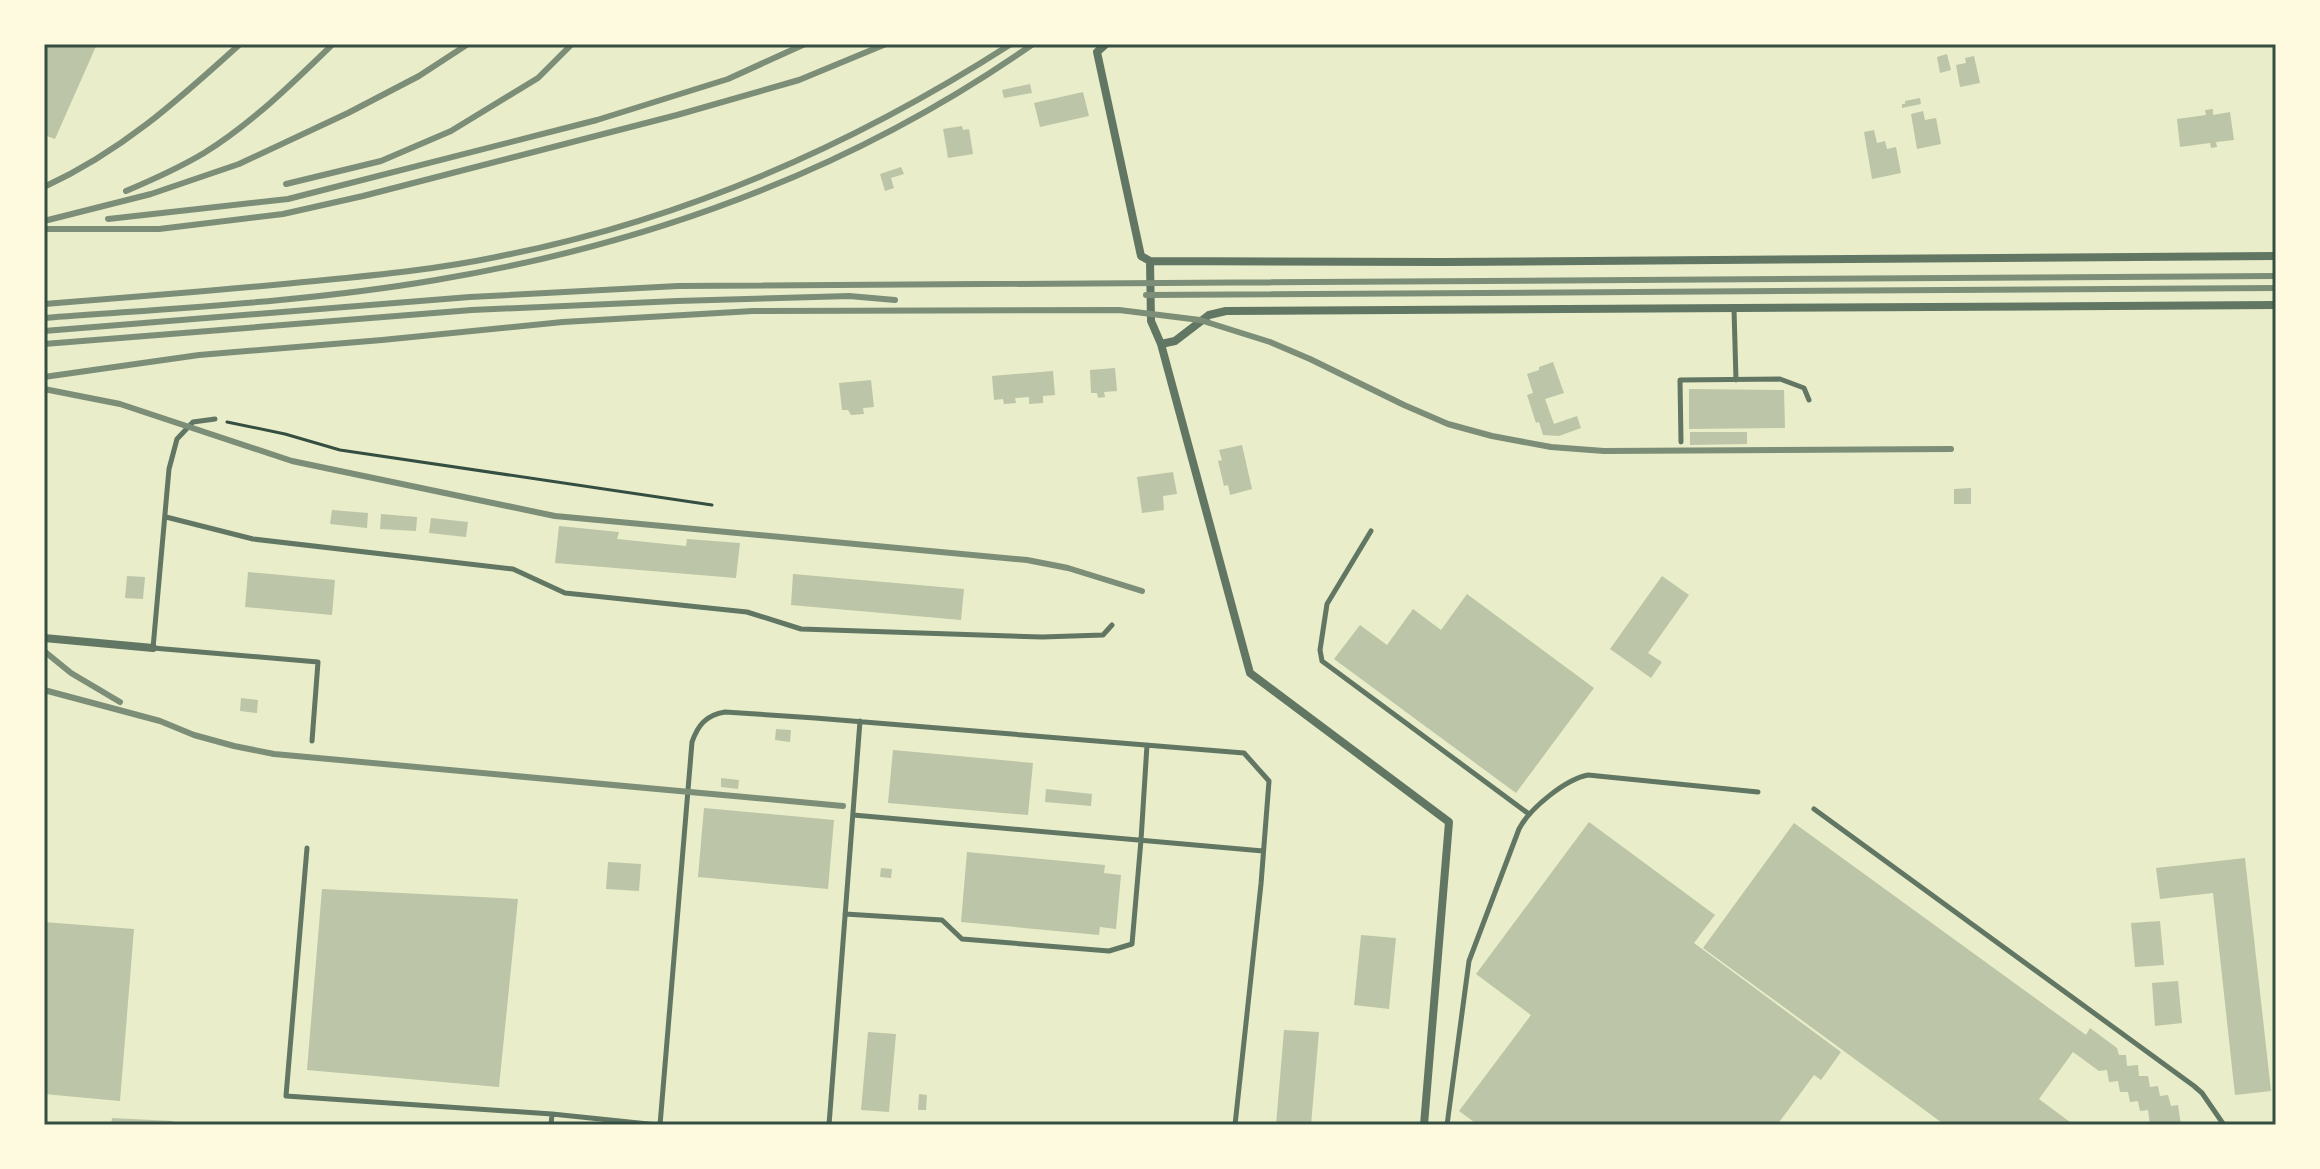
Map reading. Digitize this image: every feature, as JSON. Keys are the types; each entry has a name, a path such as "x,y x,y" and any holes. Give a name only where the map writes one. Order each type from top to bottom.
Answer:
{"street":[{"path":"1106,44 1097,52 1141,256 1150,261 2276,256"},
{"path":"1150,261 1151,321 1161,344 1250,673 1449,822 1424,1125"},
{"path":"1161,344 1175,341 1209,315 1226,311 2276,305"},
{"path":"44,638 153,648"}],"lane":[{"path":"1734,308 1736,380"},
{"path":"1681,442 1680,380 1780,379 1804,388 1809,400"},
{"path":"215,419 193,422 177,439 169,469 153,648 318,662 312,741"},
{"path":"166,517 253,539 513,569 565,593 747,612 801,629 1042,637 1103,635 1112,625"},
{"path":"1371,531 1327,604 1319,656 1529,814"},
{"path":"307,848 286,1096 552,1114 659,1125 690,755 696,730 704,720 725,712 1244,753 1269,781 1235,1125"},
{"path":"829,1125 860,721"},
{"path":"845,914 942,920 962,939 1109,951 1132,944 1147,745"},
{"path":"1447,1125 1469,961 1519,829 1529,814 1572,778 1588,775 1758,792"},
{"path":"1814,809 2199,1089 2224,1125"},
{"path":"853,815 1263,851"},
{"path":"551,1125 552,1114"}],"path":[{"path":"215,419 340,450 712,505"}],"building":[{"path":"44,44 97,44 55,139 44,135"},
{"path":"1947,54 1951,70 1940,73 1937,57"},
{"path":"1974,56 1980,83 1960,87 1956,65 1966,63 1965,58"},
{"path":"1030,84 1032,93 1004,98 1002,90"},
{"path":"1083,92 1089,116 1040,127 1034,103"},
{"path":"1920,98 1921,104 1902,108 1905,101"},
{"path":"2213,109 2213,115 2230,112 2234,140 2216,142 2217,147 2211,148 2210,143 2180,147 2177,119 2206,115 2205,110"},
{"path":"1923,111 1925,120 1936,118 1941,144 1917,149 1911,114"},
{"path":"962,126 963,130 969,129 973,154 948,158 943,129"},
{"path":"1874,130 1877,143 1885,141 1887,149 1896,147 1901,173 1872,179 1864,132"},
{"path":"901,167 904,174 891,178 894,188 885,191 880,174"},
{"path":"1553,362 1564,393 1545,399 1554,424 1577,416 1581,428 1559,436 1543,435 1527,395 1533,393 1527,374"},
{"path":"1115,368 1117,391 1104,392 1105,397 1098,398 1097,393 1091,393 1090,370"},
{"path":"1053,371 1055,395 1043,396 1043,403 1029,404 1029,397 1015,398 1016,403 1004,404 1003,399 994,400 992,376"},
{"path":"871,380 874,407 863,408 864,414 851,415 848,410 842,410 839,383"},
{"path":"1689,389 1784,390 1785,428 1689,429"},
{"path":"1690,432 1747,432 1747,444 1690,445"},
{"path":"1242,445 1252,489 1230,495 1228,485 1224,486 1218,461 1222,460 1219,450"},
{"path":"1173,472 1177,494 1163,496 1164,510 1142,513 1137,477"},
{"path":"1971,488 1971,504 1954,504 1954,489"},
{"path":"332,510 368,513 367,528 330,524"},
{"path":"381,514 417,517 416,531 380,529"},
{"path":"431,518 468,522 466,537 429,533"},
{"path":"559,526 619,532 617,539 686,546 687,539 740,543 736,578 555,563"},
{"path":"248,572 335,580 332,615 245,607"},
{"path":"793,574 964,589 961,620 791,605"},
{"path":"127,576 145,577 143,599 125,598"},
{"path":"1662,576 1689,595 1648,653 1662,662 1651,678 1610,649"},
{"path":"1467,594 1594,688 1516,793 1334,659 1360,625 1387,645 1413,609 1441,630"},
{"path":"241,698 258,700 257,713 240,711"},
{"path":"776,729 791,730 790,742 775,740"},
{"path":"893,750 1033,763 1028,815 888,803"},
{"path":"721,778 739,780 738,789 721,787"},
{"path":"1046,789 1092,794 1091,806 1045,802"},
{"path":"704,808 834,820 828,889 698,877"},
{"path":"1589,822 1715,915 1694,943 1841,1052 1821,1080 1814,1075 1777,1125 1478,1125 1459,1111 1531,1015 1476,974"},
{"path":"1794,823 2086,1035 2090,1028 2117,1048 2119,1055 2126,1055 2127,1066 2138,1065 2139,1076 2148,1076 2150,1087 2158,1086 2160,1096 2168,1095 2171,1106 2178,1105 2181,1125 2150,1125 2148,1110 2140,1111 2138,1101 2130,1102 2128,1092 2120,1092 2118,1081 2109,1082 2107,1070 2099,1071 2073,1052 2039,1099 2074,1125 1945,1125 1703,948"},
{"path":"967,852 1105,865 1104,873 1121,875 1116,929 1100,927 1099,935 961,922"},
{"path":"2245,858 2271,1091 2235,1095 2213,893 2160,899 2156,868"},
{"path":"608,862 641,864 639,891 606,889"},
{"path":"881,868 892,869 891,878 880,877"},
{"path":"322,889 518,899 499,1087 307,1070"},
{"path":"2160,921 2164,965 2135,967 2131,923"},
{"path":"44,922 134,929 120,1101 44,1094"},
{"path":"1361,935 1396,938 1389,1009 1354,1005"},
{"path":"2178,981 2182,1023 2155,1026 2152,983"},
{"path":"1284,1030 1319,1032 1311,1125 1276,1125"},
{"path":"868,1032 896,1034 889,1112 861,1110"},
{"path":"919,1094 927,1095 926,1110 918,1110"},
{"path":"112,1118 173,1121 172,1125 111,1125"}],"railway":[{"path":"44,187 124,141 171,105 240,44"},
{"path":"126,191 185,164 239,129 333,44"},
{"path":"44,221 151,194 239,164 419,76 468,44"},
{"path":"286,184 381,161 451,131 538,78 572,44"},
{"path":"108,219 288,199 597,120 728,79 805,44"},
{"path":"44,229 159,229 283,214 677,115 799,80 886,44"},
{"path":"44,304 408,271 478,261 569,241 701,199 829,146 952,80 1011,44"},
{"path":"44,318 241,304 387,288 516,265 595,246 748,196 822,165 965,89 1033,44"},
{"path":"44,331 470,297 678,286 2276,276"},
{"path":"1146,295 2276,288"},
{"path":"849,296 895,300"},
{"path":"44,344 472,310 850,296"},
{"path":"44,377 199,355 563,322 753,311 1119,310 1200,320 1270,342 1448,424 1551,447 1604,451 1951,449"},
{"path":"44,389 120,404 292,461 555,516 1027,560 1068,568 1142,591"},
{"path":"44,651 71,673 120,702"},
{"path":"44,690 160,721 194,735 274,754 843,806"}]}
